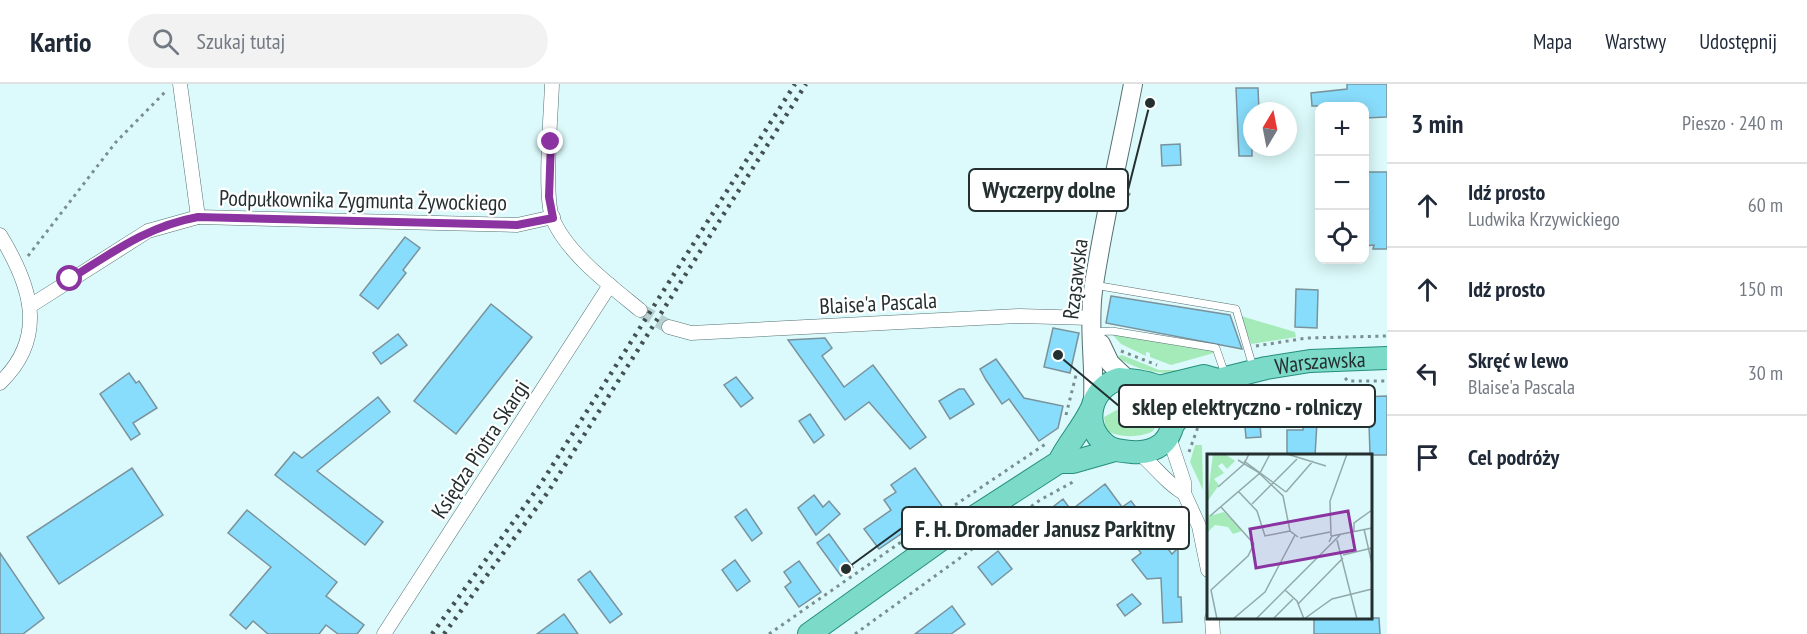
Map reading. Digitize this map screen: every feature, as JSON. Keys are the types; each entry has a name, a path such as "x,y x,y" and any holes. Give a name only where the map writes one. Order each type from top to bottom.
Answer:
{"main road":[{"name":"Warszawska","path":"1159,387 1204,376 1222,379 1254,370 1310,361 1387,358"},
{"path":"1053,452 1073,462 1115,450 1139,453 1156,447 1187,409 1211,395 1222,379"},
{"path":"809,634 960,526 1053,452 1066,448 1082,429 1099,391 1111,381 1128,380 1159,387 1170,401 1172,429"},
{"path":"1092,405 1100,438 1115,450"}],"street":[{"name":"Podpułkownika Zygmunta Żywockiego","path":"180,84 198,217 517,225 553,218"},
{"path":"552,84 549,197 553,218 565,239 609,285 640,310"},
{"name":"Rząsawska","path":"1092,405 1095,377 1090,346 1094,285 1133,84"},
{"path":"30,306 148,231 173,222 198,217"},
{"path":"0,235 20,267 28,289 30,306 28,335 19,360 0,382"},
{"name":"Księdza Piotra Skargi","path":"384,634 609,285"},
{"name":"Blaise'a Pascala","path":"669,327 691,333 1019,316 1092,329"},
{"name":"Rząsawska","path":"1092,329 1110,363 1128,380"},
{"path":"1172,429 1184,482 1184,493 1199,526 1207,561"},
{"path":"1139,453 1158,468 1175,489 1184,493"},
{"path":"1212,619 1213,634"}],"lane":[{"path":"1094,285 1236,309 1254,370"},
{"path":"1092,329 1216,348 1222,379"}],"path":[{"path":"20,267 116,142 173,84"},
{"path":"1064,426 1076,372"},
{"path":"1188,455 1202,416"},
{"path":"952,507 1053,452"},
{"path":"855,634 1040,500 1083,477"},
{"path":"769,634 944,513"}],"green space":[{"path":"1241,316 1295,332 1296,337 1251,344"},
{"path":"1112,334 1186,347 1212,349 1214,353 1171,365 1150,357 1150,353 1146,352 1146,356 1121,344"},
{"path":"1122,355 1159,370 1178,370 1179,372 1163,373 1146,370 1116,357"},
{"path":"1139,398 1157,401 1161,405 1161,418 1153,431 1129,436 1116,435 1106,430 1104,417"},
{"path":"1195,445 1202,445 1203,490 1190,462"}],"building":[{"path":"1347,84 1387,84 1387,117 1369,118 1369,102 1315,102 1315,106 1312,106 1311,93 1347,89"},
{"path":"1236,88 1258,88 1259,102 1243,102 1243,156 1239,156"},
{"path":"1180,144 1181,165 1162,166 1161,145"},
{"path":"1369,172 1387,172 1387,249 1373,249 1374,245 1369,246"},
{"path":"405,237 420,248 403,270 406,273 378,309 360,295"},
{"path":"1296,289 1318,290 1317,328 1295,327"},
{"path":"1111,296 1230,315 1242,349 1106,323"},
{"path":"491,304 532,337 456,434 414,401"},
{"path":"1053,328 1079,333 1070,373 1044,367"},
{"path":"398,334 407,345 381,364 373,353"},
{"path":"825,338 832,348 822,356 844,387 873,365 926,437 910,449 869,402 845,420 788,340"},
{"path":"996,359 1024,398 1063,406 1058,428 1039,441 1009,399 1002,404 980,369"},
{"path":"129,373 136,383 139,381 157,408 133,423 140,434 131,440 100,394"},
{"path":"736,377 753,398 741,407 724,385"},
{"path":"959,389 964,389 974,404 950,419 939,401"},
{"path":"1387,396 1387,455 1370,454 1369,423 1337,424 1336,398"},
{"path":"378,397 390,412 317,471 383,522 365,545 275,475 294,452 302,458"},
{"path":"1272,399 1273,423 1260,424 1261,437 1246,438 1245,427 1240,427 1239,400"},
{"path":"810,414 824,435 814,443 799,421"},
{"path":"1317,422 1315,454 1287,454 1287,430 1303,430 1303,423"},
{"path":"132,468 163,515 59,584 27,537"},
{"path":"915,468 942,506 879,549 864,529 891,510 884,500 896,492 891,485"},
{"path":"1105,484 1122,507 1131,501 1172,554 1178,548 1178,597 1181,597 1182,622 1163,623 1161,578 1147,579 1132,560 1141,553 1112,515 1089,533 1077,518 1059,532 1045,513 1063,499 1071,510"},
{"path":"814,495 823,507 829,501 840,514 816,535 798,508"},
{"path":"746,509 762,533 752,541 735,517"},
{"path":"247,510 337,582 326,596 364,625 357,634 338,634 326,625 319,634 268,634 253,621 246,629 230,615 271,567 228,533"},
{"path":"829,534 853,567 841,576 817,543"},
{"path":"998,551 1012,569 992,585 978,567"},
{"path":"0,553 44,618 23,634 0,634"},
{"path":"735,560 750,581 737,591 722,570"},
{"path":"799,561 821,592 799,607 785,587 791,582 784,572"},
{"path":"590,571 622,614 610,623 578,580"},
{"path":"1132,594 1141,604 1125,616 1117,605"},
{"path":"952,606 965,624 951,634 915,634"},
{"path":"564,614 578,634 537,634"},
{"path":"1379,618 1380,634 1314,634 1314,619"}],"tunnel":[{"path":"640,310 669,327"}],"railway":[{"path":"432,634 540,485 795,84"},
{"path":"444,634 548,492 806,84"}],"place":[{"name":"Wyczerpy dolne","path":"1150,103"},
{"name":"sklep elektryczno - rolniczy","path":"1058,355"},
{"name":"F. H. Dromader Janusz Parkitny","path":"846,569"}],"route":[{"path":"70,279 148,231 173,222 198,217 517,225 553,218 549,197 551,142"}]}
